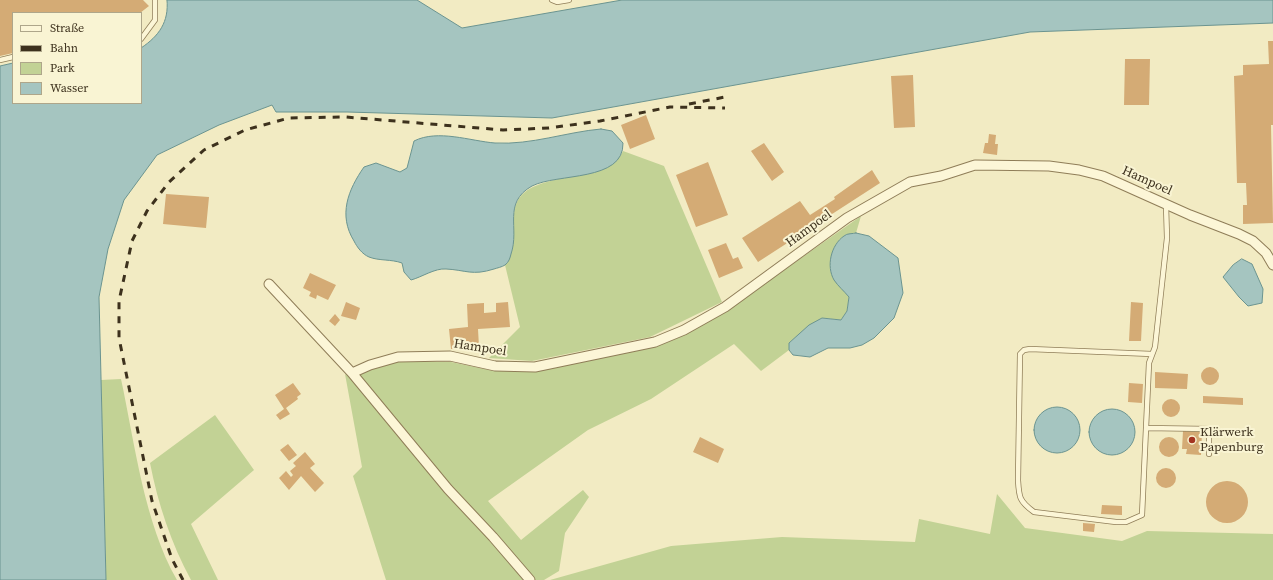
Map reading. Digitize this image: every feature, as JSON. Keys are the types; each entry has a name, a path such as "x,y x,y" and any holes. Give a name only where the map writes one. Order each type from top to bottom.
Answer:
{"street":[{"name":"Hampoel","path":"352,373 370,365 398,357 450,356 494,366 535,367 571,358 655,342 684,330 725,307 847,218 910,182 940,176 976,165 1049,166 1079,170 1122,184 1190,215 1253,241 1266,253 1273,265"},
{"path":"269,284 352,373 448,489 493,537 530,580"}],"lane":[{"path":"142,38 155,20 155,0"},
{"path":"552,0 557,2 569,0"},
{"path":"0,60 12,57"},
{"path":"1152,354 1030,349 1024,350 1020,354 1019,496 1024,504 1034,512 1126,522 1142,515 1149,363 1155,347 1167,238 1166,204"},
{"path":"1146,428 1209,429 1209,454"}],"green space":[{"path":"623,151 664,166 722,302 650,337 532,361 489,358 520,327 505,265 513,246 515,207 519,199 525,192 549,181 593,171 606,166 616,160"},
{"path":"861,216 856,233 845,235 837,243 830,261 830,269 849,297 847,311 841,320 822,318 789,343 789,350 761,371 734,344 651,399 588,430 488,501 521,540 583,490 589,497 565,533 559,571 544,580 386,580 353,476 362,467 345,374 352,379 374,367 399,361 451,362 494,371 536,371 570,362 657,346 686,334 727,310"},
{"path":"121,379 148,508 156,533 177,580 106,580 101,380"},
{"path":"215,415 254,470 191,524 218,580 191,580 171,538 157,493 150,463"},
{"path":"997,494 1025,528 1122,541 1147,531 1273,534 1273,580 550,580 671,546 782,537 915,542 919,519 990,534"}],"water":[{"path":"167,0 417,0 462,28 622,0 1273,0 1273,23 1030,32 552,118 347,112 276,112 272,105 219,125 157,155 124,200 108,249 99,297 106,580 0,580 0,66 12,63 12,104 142,104 142,47 153,39 162,28 167,8"},
{"path":"601,129 612,131 623,143 620,156 613,164 601,170 543,182 532,186 523,193 517,200 515,208 513,244 511,255 505,265 480,272 442,269 411,280 404,272 402,263 381,260 364,254 357,246 349,231 346,212 347,203 353,185 364,167 376,163 400,172 407,168 414,141 433,136 444,136 485,142 509,143"},
{"path":"856,233 869,236 898,258 903,293 894,318 874,338 862,345 850,348 828,348 810,357 793,355 789,350 789,343 809,325 822,318 841,320 847,311 849,297 834,280 830,268 830,262 833,250 840,240 847,234"},
{"path":"1242,259 1252,264 1263,289 1262,303 1248,306 1223,277 1233,265"},
{"path":"1052,407 1062,407 1070,411 1076,417 1080,425 1080,435 1076,443 1070,449 1062,453 1052,453 1044,449 1038,443 1034,435 1034,425 1038,417 1044,411"},
{"path":"1107,409 1117,409 1125,413 1131,419 1135,427 1135,437 1131,445 1125,451 1117,455 1107,455 1099,451 1093,445 1089,437 1089,427 1093,419 1099,413"}],"building":[{"path":"0,0 143,0 149,6 141,12 12,12 12,53 0,56"},
{"path":"1268,41 1273,41 1273,125 1271,125 1273,223 1243,224 1243,205 1247,205 1246,183 1237,183 1234,76 1243,75 1243,65 1269,64"},
{"path":"1125,59 1150,59 1149,105 1124,105"},
{"path":"913,75 915,127 894,128 891,76"},
{"path":"646,115 655,139 630,149 621,125"},
{"path":"989,134 996,135 995,144 998,144 997,155 983,153 985,143 988,143"},
{"path":"764,143 784,172 772,181 751,151"},
{"path":"708,162 728,215 696,227 676,175"},
{"path":"872,170 880,183 758,262 742,238 800,201 810,215 835,199 834,197"},
{"path":"166,194 209,197 206,228 163,224"},
{"path":"726,243 733,259 738,257 743,268 719,278 708,250"},
{"path":"310,273 336,285 328,300 317,295 316,299 309,296 311,292 303,288"},
{"path":"346,302 360,308 356,320 341,316"},
{"path":"508,302 510,327 478,329 479,347 451,349 449,329 468,327 467,304 484,303 484,313 496,312 496,303"},
{"path":"1131,302 1143,303 1141,341 1129,341"},
{"path":"335,314 340,320 335,326 329,321"},
{"path":"1210,367 1216,370 1219,376 1216,382 1210,385 1204,382 1201,376 1204,370"},
{"path":"1155,372 1188,374 1187,389 1155,388"},
{"path":"293,383 301,394 297,397 298,399 286,408 290,414 280,420 276,415 284,409 275,395"},
{"path":"1129,383 1143,384 1142,403 1128,402"},
{"path":"1203,396 1243,398 1243,405 1203,403"},
{"path":"1167,399 1175,399 1180,404 1178,415 1175,417 1167,417 1162,412 1162,404"},
{"name":"Klärwerk Papenburg","path":"1183,431 1202,432 1201,455 1186,454 1187,449 1182,449"},
{"path":"700,437 724,449 718,463 693,452"},
{"path":"1169,437 1176,440 1179,447 1176,454 1169,457 1162,454 1159,447 1162,440"},
{"path":"288,444 297,455 289,461 280,450"},
{"path":"305,452 315,464 310,468 324,483 315,492 301,476 289,490 279,478 286,471 291,477 293,475 290,471 296,466 293,463"},
{"path":"1166,468 1173,471 1176,478 1173,485 1166,488 1159,485 1156,478 1159,471"},
{"path":"1227,481 1242,487 1248,502 1242,517 1227,523 1212,517 1206,502 1212,487"},
{"path":"1102,505 1122,506 1122,515 1101,514"},
{"path":"1083,523 1095,524 1094,532 1083,531"}],"railway":[{"path":"689,104 725,97"},
{"path":"183,580 172,559 152,501 119,338 119,301 132,241 147,211 169,182 204,150 245,130 289,118 346,117 503,130 549,128 600,121 670,107 725,108"}],"place":[{"name":"Klärwerk Papenburg","path":"1192,440"}]}
